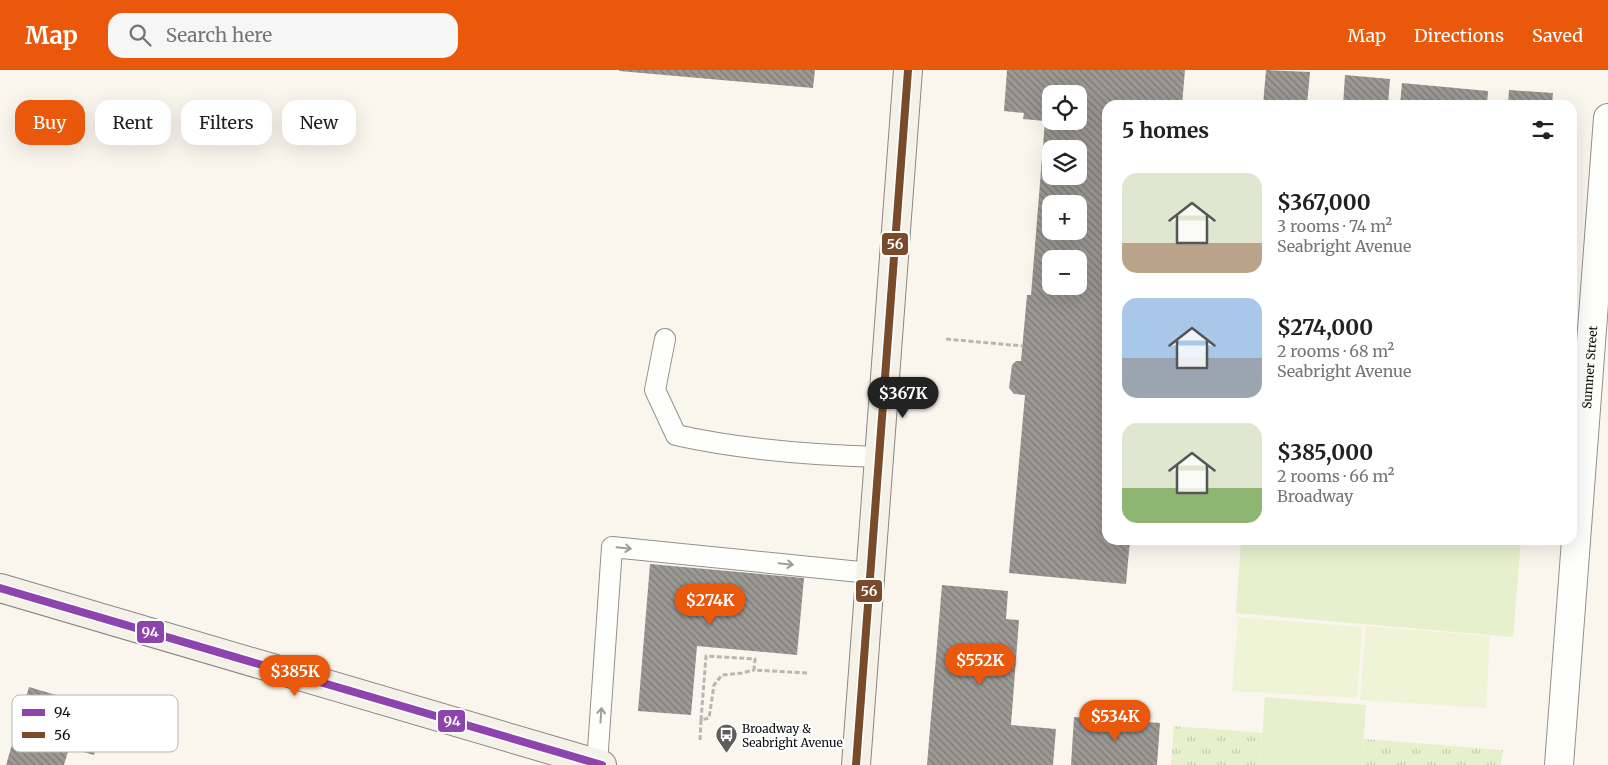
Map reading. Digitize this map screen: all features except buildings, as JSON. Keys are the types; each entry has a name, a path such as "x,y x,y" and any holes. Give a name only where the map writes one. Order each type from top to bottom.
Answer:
{"main road":[{"path":"856,765 908,70"},
{"path":"0,588 600,764"}],"street":[{"name":"Sumner Street","path":"1577,536 1608,118"},
{"name":"Sumner Street","path":"1560,765 1576,545"}],"lane":[{"path":"666,339 655,390 676,434 705,441 824,455 879,457"},
{"path":"600,764 612,547 870,573"}],"path":[{"path":"946,340 1023,346"},
{"path":"700,740 706,656 755,659 754,670"},
{"path":"702,720 709,718 714,685 722,675 754,670 807,674"}],"green space":[{"path":"1241,545 1521,545 1513,637 1236,613"},
{"path":"1238,617 1362,627 1357,698 1232,691"},
{"path":"1366,626 1490,636 1486,708 1360,700"},
{"path":"1265,697 1366,705 1362,765 1260,765"},
{"path":"1174,726 1262,733 1260,765 1171,765"},
{"path":"1364,739 1503,750 1501,765 1362,765"}],"transit line":[{"name":"56","path":"856,765 908,70"},
{"name":"94","path":"0,588 602,765"}],"place":[{"name":"Broadway & Seabright Avenue","path":"726,754"}]}
